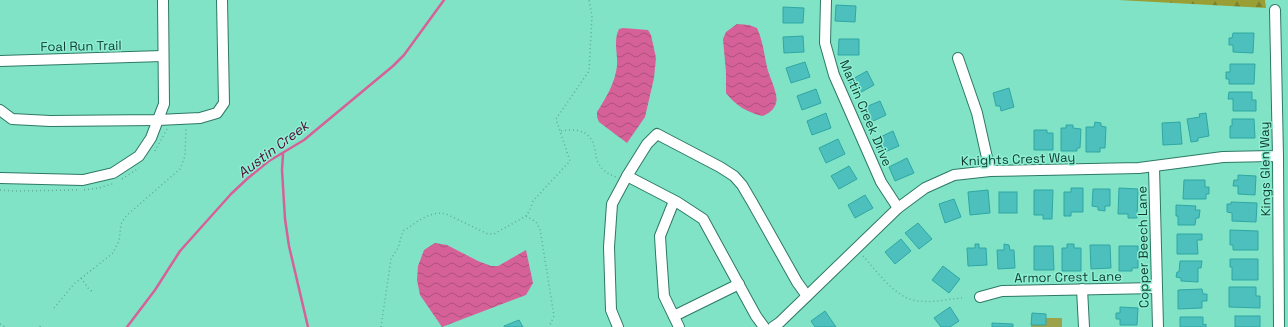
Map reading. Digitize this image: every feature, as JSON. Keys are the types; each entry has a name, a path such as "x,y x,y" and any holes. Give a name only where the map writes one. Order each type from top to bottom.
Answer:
{"street":[{"path":"0,178 83,180 113,173 139,156 152,138 164,104 163,0"},
{"path":"0,110 12,119 50,121 200,118 217,113 224,103 222,0"},
{"name":"Martin Creek Drive","path":"826,0 825,43 834,75 881,182 898,208"},
{"name":"Kings Glen Way","path":"1275,10 1279,327"},
{"name":"Foal Run Trail","path":"0,61 163,56"},
{"path":"958,58 977,113 990,171"},
{"path":"618,327 611,310 609,247 612,204 622,177 647,144 657,134 734,176 742,186 797,282 807,296"},
{"name":"Knights Crest Way","path":"772,327 779,323 898,208 925,188 954,175 990,171 1084,170 1154,167 1223,157 1278,156"},
{"name":"Copper Beech Lane","path":"1154,167 1158,327"},
{"path":"622,177 674,201 703,219 764,327"},
{"path":"674,201 660,236 664,296 679,327"},
{"path":"674,316 739,284"},
{"name":"Armor Crest Lane","path":"980,297 1002,291 1157,288"},
{"path":"1082,289 1084,327"}],"path":[{"path":"381,327 391,259 398,248 403,231 430,215 439,212 488,234 494,234 526,216 533,201 570,161 556,119 589,71 592,16 589,0"},
{"path":"54,308 81,278 113,253 117,247 121,224 126,216 180,169 185,156 186,123"},
{"path":"560,132 577,129 587,135 594,146 598,163 605,172 622,177"},
{"path":"526,216 536,222 540,229 554,316 549,327"},
{"path":"863,256 902,296 911,300 920,302 962,298"},
{"path":"81,278 88,288 94,293"},
{"path":"0,324 5,327"}],"green space":[{"path":"1118,0 1265,0 1266,8"},
{"path":"1046,318 1062,318 1062,327 1031,327 1031,325 1046,325"}],"water":[{"path":"737,24 749,25 757,28 761,38 767,67 777,99 773,109 763,116 742,108 726,93 723,39 726,32"},
{"path":"619,29 648,30 651,35 656,58 654,78 645,117 627,143 599,122 597,117 597,112 607,96 614,78 617,66 616,38"},
{"path":"435,243 447,245 491,266 498,266 526,250 533,283 526,295 442,327 420,295 417,280 418,266 424,250"}],"building":[{"path":"836,5 856,6 855,22 835,21"},
{"path":"783,7 804,8 803,23 783,23"},
{"path":"1233,33 1254,33 1253,53 1233,52 1233,45 1229,45 1229,38 1232,38"},
{"path":"803,36 804,52 784,53 783,37"},
{"path":"839,39 859,39 859,55 838,55"},
{"path":"805,62 810,77 791,83 786,68"},
{"path":"1230,64 1255,64 1254,84 1229,84 1229,79 1226,79 1226,72 1230,72"},
{"path":"867,71 874,85 856,95 849,81"},
{"path":"1009,88 1014,107 1001,111 1000,106 996,106 993,93"},
{"path":"816,89 821,103 802,110 797,96"},
{"path":"1229,92 1252,92 1252,100 1256,100 1256,111 1233,111 1233,99 1228,99"},
{"path":"880,101 886,115 867,124 861,109"},
{"path":"826,113 831,128 812,135 807,121"},
{"path":"1206,113 1209,136 1198,138 1198,141 1191,142 1187,119 1200,117 1199,114"},
{"path":"1232,119 1254,119 1255,138 1230,138 1230,126 1232,126"},
{"path":"1095,122 1101,123 1101,126 1106,127 1105,148 1100,148 1100,152 1086,152 1086,127 1094,127"},
{"path":"1180,122 1182,144 1163,145 1162,123"},
{"path":"1066,125 1073,125 1073,128 1081,129 1080,148 1077,148 1077,151 1061,151 1061,128 1066,128"},
{"path":"1034,130 1047,130 1047,133 1053,133 1053,150 1034,150"},
{"path":"893,131 899,146 880,154 874,140"},
{"path":"838,139 845,154 826,163 819,148"},
{"path":"907,158 914,173 895,181 889,167"},
{"path":"849,166 857,179 839,189 831,176"},
{"path":"1238,175 1256,176 1255,195 1238,194 1238,186 1233,186 1234,180 1238,180"},
{"path":"1184,180 1205,180 1205,187 1209,187 1209,194 1206,194 1206,199 1183,199"},
{"path":"1071,188 1083,188 1083,212 1071,212 1071,216 1064,216 1064,192 1071,192"},
{"path":"1119,188 1138,189 1137,218 1128,218 1128,214 1118,214"},
{"path":"1093,189 1110,189 1110,206 1105,206 1105,211 1098,210 1098,207 1092,206"},
{"path":"988,190 990,213 970,215 968,192"},
{"path":"1034,190 1053,190 1052,219 1043,219 1043,215 1034,215"},
{"path":"999,192 1017,192 1017,213 999,213"},
{"path":"865,195 873,208 855,218 848,205"},
{"path":"954,199 961,217 945,223 939,204"},
{"path":"1231,202 1257,203 1256,222 1232,221 1232,213 1227,212 1227,204 1231,204"},
{"path":"1176,205 1196,206 1195,210 1200,210 1199,218 1196,218 1195,225 1178,225"},
{"path":"918,223 932,239 919,249 905,233"},
{"path":"1230,230 1258,231 1258,250 1233,250 1233,245 1230,245"},
{"path":"1177,234 1202,234 1202,240 1197,240 1198,254 1177,254"},
{"path":"901,239 911,251 895,264 885,252"},
{"path":"975,244 979,244 979,248 986,248 987,265 968,266 967,248 975,248"},
{"path":"1004,244 1009,245 1010,250 1014,250 1015,268 998,269 997,250 1004,250"},
{"path":"1067,244 1074,244 1074,248 1081,248 1081,271 1062,271 1062,248 1067,248"},
{"path":"1090,245 1110,245 1111,268 1091,269"},
{"path":"1034,246 1053,246 1054,270 1034,270"},
{"path":"1119,246 1138,246 1138,268 1132,268 1132,271 1119,271"},
{"path":"1230,259 1258,259 1258,280 1232,280 1232,267 1230,267"},
{"path":"1180,261 1202,261 1201,268 1198,268 1198,282 1181,281 1181,278 1176,277 1177,272 1179,272"},
{"path":"943,266 960,279 949,293 932,280"},
{"path":"1229,287 1256,287 1256,296 1260,296 1260,308 1229,307"},
{"path":"1202,289 1203,294 1207,294 1207,301 1202,301 1202,308 1178,309 1178,290"},
{"path":"950,307 959,321 950,327 941,327 934,318"},
{"path":"1120,307 1138,308 1137,325 1120,325 1120,319 1116,319 1116,313 1120,313"},
{"path":"825,311 836,327 815,327 811,321"},
{"path":"1032,313 1046,314 1046,325 1031,325"},
{"path":"1235,316 1260,316 1260,327 1235,327"},
{"path":"1180,317 1203,317 1203,325 1206,324 1206,327 1180,327"},
{"path":"519,320 523,327 504,327 504,326"},
{"path":"992,323 1013,324 1013,327 992,327"}],"waterway":[{"name":"Austin Creek","path":"127,327 155,290 180,251 231,194 269,161 304,140 393,66 404,55 444,0"},
{"path":"283,154 282,170 285,219 289,246 308,327"}]}
